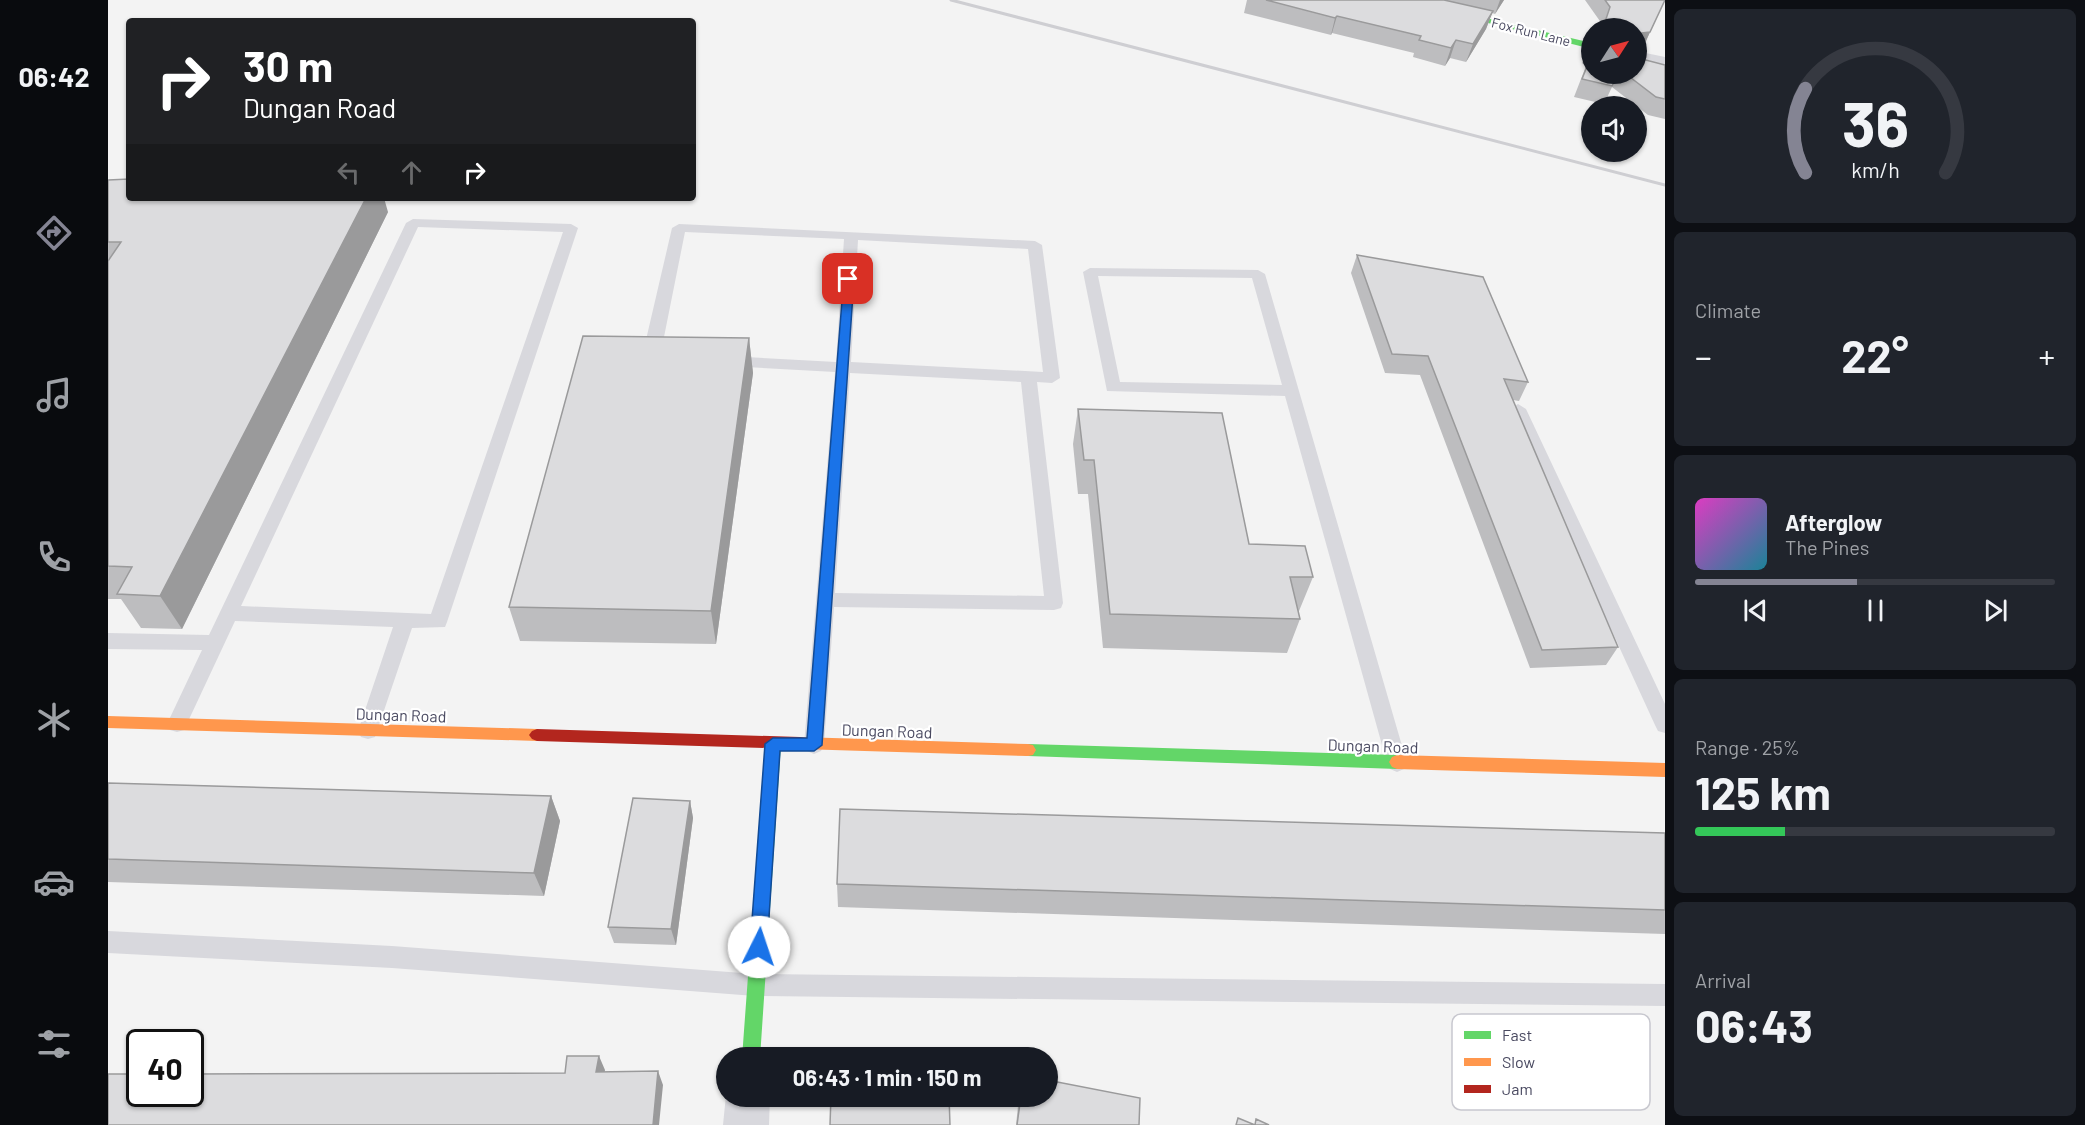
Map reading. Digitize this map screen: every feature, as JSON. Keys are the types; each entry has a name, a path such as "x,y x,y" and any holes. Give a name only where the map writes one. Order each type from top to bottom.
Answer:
{"street":[{"name":"Fox Run Lane","path":"1400,0 1581,43"},
{"path":"1647,60 1665,64"},
{"name":"Dungan Road","path":"108,723 1397,764 1665,770"},
{"path":"752,1047 773,744"},
{"path":"746,1125 747,1107"}],"lane":[{"path":"177,724 216,643 229,613 413,223 571,228 438,622 229,613"},
{"path":"672,358 650,357 679,228 1035,245 1052,378 706,360"},
{"path":"814,745 843,367 850,235"},
{"path":"1292,391 1113,387 1090,272 1258,274 1292,391 1397,764"},
{"path":"824,600 1054,603 1028,377"},
{"path":"1518,409 1665,725"},
{"path":"368,731 405,620"},
{"path":"108,641 216,643"},
{"path":"108,942 392,957 755,985 1665,995"}],"building":[{"path":"1266,0 1444,0 1493,11 1473,44 1456,40 1451,48 1419,40 1421,36 1337,16 1335,18"},
{"path":"1605,0 1665,0 1650,32 1647,32 1647,18 1606,18 1610,7"},
{"path":"1647,60 1665,65 1665,99 1656,97 1639,84 1647,84"},
{"path":"126,179 126,201 364,201 160,596 117,594 132,567 108,566 108,261 121,242 108,242 108,180"},
{"path":"1357,255 1483,277 1528,382 1504,379 1618,647 1542,650 1428,356 1392,354"},
{"path":"583,336 749,338 711,611 509,607"},
{"path":"1078,409 1222,413 1249,544 1305,546 1313,577 1290,577 1300,619 1110,614 1094,460 1084,460"},
{"path":"108,783 551,796 534,873 108,859"},
{"path":"633,798 690,801 671,929 608,927"},
{"path":"840,809 1665,833 1665,910 837,884"},
{"path":"567,1056 599,1056 596,1072 658,1071 653,1125 108,1125 108,1074 126,1074 126,1107 204,1107 204,1074 565,1073"},
{"path":"1058,1082 1140,1098 1139,1125 1017,1125 1019,1107 1058,1107"},
{"path":"831,1107 949,1107 950,1125 830,1125"},
{"path":"1238,1118 1255,1125 1236,1125"},
{"path":"1256,1119 1269,1125 1255,1125"}],"railway":[{"path":"951,0 1665,185"}],"traffic: fast":[{"path":"1400,0 1581,43"},
{"path":"752,1047 773,744"},
{"path":"1028,750 1397,762"}],"traffic: slow":[{"path":"108,722 537,735"},
{"path":"800,743 1028,750"},
{"path":"1397,762 1665,770"}],"traffic: jam":[{"path":"537,735 800,743"}],"route":[{"path":"759,947 773,744 814,745 848,279"}]}
